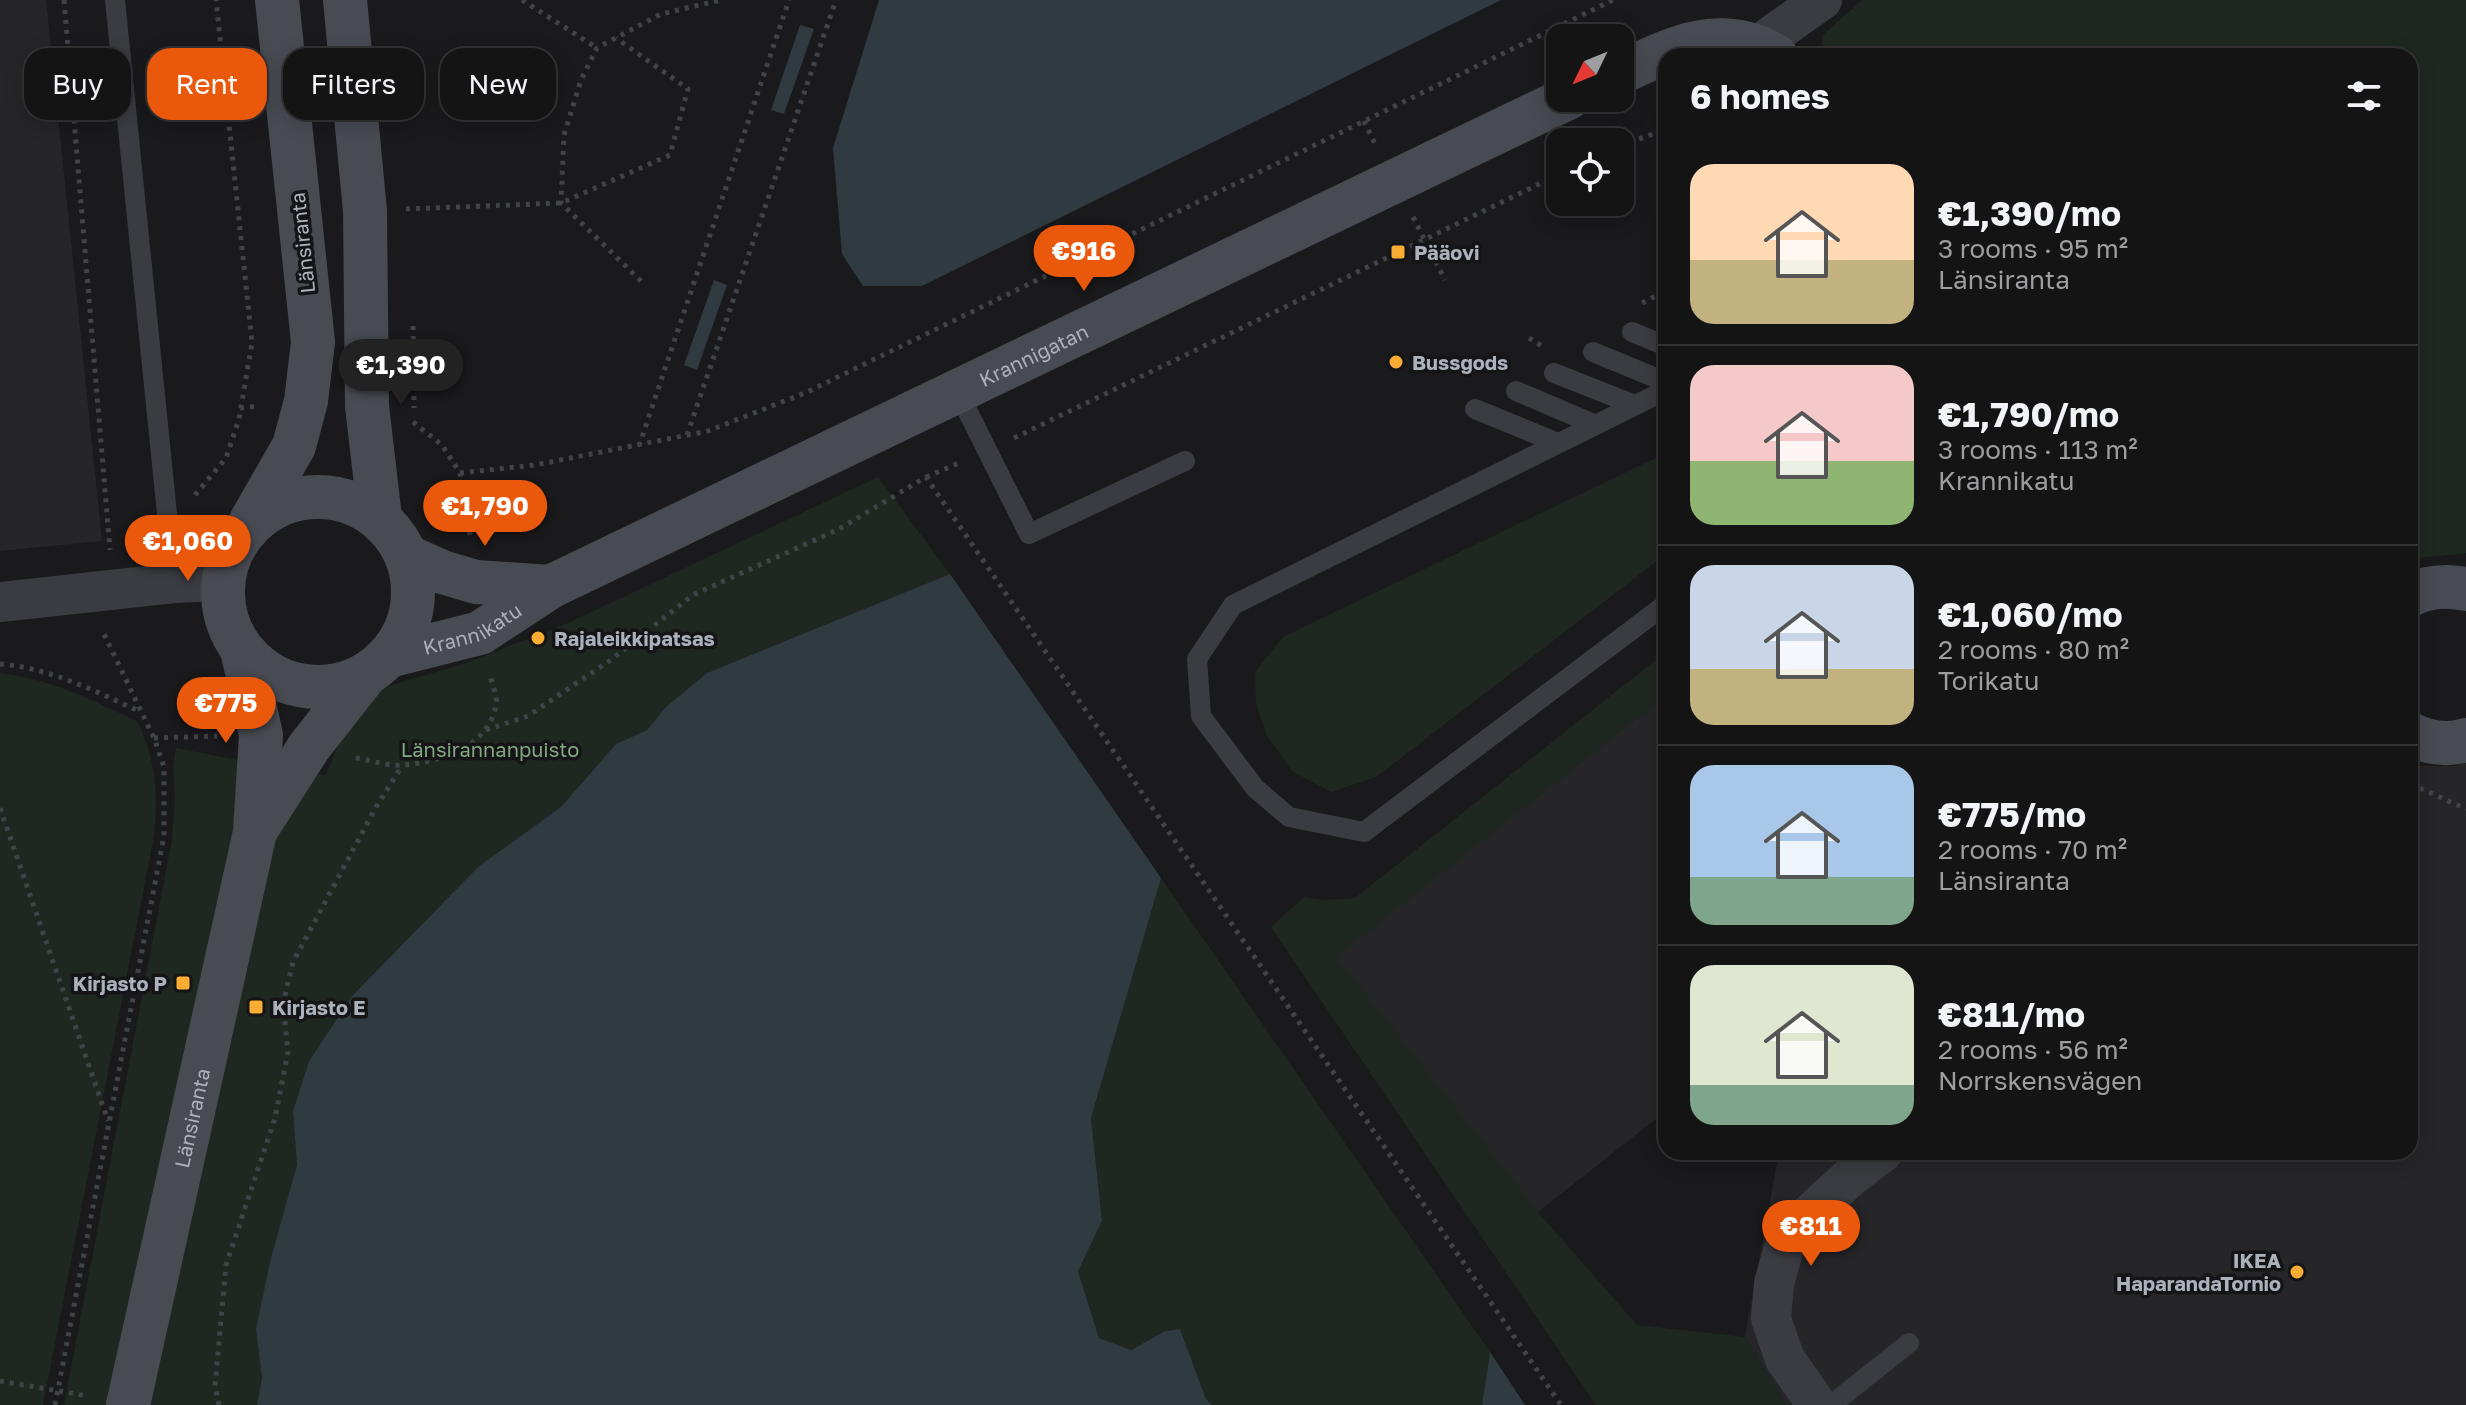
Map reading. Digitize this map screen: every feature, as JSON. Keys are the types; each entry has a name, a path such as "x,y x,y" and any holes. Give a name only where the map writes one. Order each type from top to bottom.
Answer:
{"street":[{"name":"Länsiranta","path":"251,521 294,446 306,401 313,342 277,0"},
{"path":"345,0 365,211 367,406 380,518"},
{"path":"1770,48 1822,0"},
{"path":"1682,48 1718,38 1756,48"},
{"path":"1634,66 1658,55"},
{"name":"Krannigatan","path":"629,549 1546,109"},
{"path":"317,495 341,498 380,518 408,557 415,592 405,633 376,666 310,688 280,681 243,654 225,620 221,581 231,549 251,521 289,499 317,495"},
{"name":"Krannikatu","path":"376,666 480,633 550,587 629,549"},
{"name":"Krannikatu","path":"408,557 476,582 550,587"},
{"path":"0,602 105,574 174,583 221,581"},
{"path":"2418,591 2444,586 2466,589"},
{"name":"Länsiranta","path":"128,1404 255,832 261,735 243,654"},
{"name":"Länsiranta","path":"255,832 309,747 376,666"},
{"path":"2418,740 2441,743 2466,740"},
{"path":"1817,1405 1785,1359 1771,1319 1774,1283 1788,1234 1872,1160"}],"lane":[{"path":"115,0 174,583"},
{"path":"1632,332 1658,343"},
{"path":"1593,352 1658,379"},
{"path":"1554,373 1635,405"},
{"path":"1516,391 1596,425"},
{"path":"958,392 1029,534 1185,461"},
{"path":"1658,394 1233,605 1197,659 1201,716 1255,788 1289,817 1364,832 1658,610"},
{"path":"1475,409 1558,443"},
{"path":"1831,1405 1909,1343"}],"path":[{"path":"55,1405 164,836 164,767 102,630 105,574 64,0"},
{"path":"105,574 201,489 226,458 239,419 252,343 216,0"},
{"path":"522,0 597,48"},
{"path":"641,281 561,203 564,135 581,80 597,48 661,14 721,0"},
{"path":"639,446 789,0"},
{"path":"686,436 836,0"},
{"path":"460,473 535,465 708,431 805,393 1613,0"},
{"path":"365,211 561,203 670,155 688,89 616,38"},
{"path":"1634,140 1658,133"},
{"path":"486,730 528,716 612,659 693,595 839,529 926,477 986,451 1546,181"},
{"path":"1424,239 1445,280"},
{"path":"926,477 1561,1405"},
{"path":"0,664 20,666 73,681 141,712"},
{"path":"219,1405 215,1386 226,1265 275,1118 288,1052 283,1003 293,962 370,817 402,766"},
{"path":"2418,787 2466,809"},
{"path":"0,808 109,1124"},
{"path":"0,1381 128,1404"}],"shaded area":[{"path":"0,0 46,0 51,48 24,48 24,120 58,120 102,541 0,551"},
{"path":"879,0 1501,0 922,286 863,286 842,254 833,148"},
{"path":"800,25 814,29 784,114 771,110"},
{"path":"714,280 727,285 697,370 684,365"},
{"path":"950,574 1161,878 1091,1118 1102,1221 1078,1271 1099,1338 1131,1350 1165,1331 1180,1329 1206,1399 1212,1405 257,1405 262,1378 256,1329 271,1258 297,1165 293,1111 309,1061 352,996 479,866 561,807 616,744 647,730 666,707 707,673"},
{"path":"1658,701 1658,1117 1538,1212 1335,957"},
{"path":"2466,761 2466,1405 1786,1405 1745,1337 1778,1160 2418,1160 2418,765 2454,766"},
{"path":"1490,1352 1525,1405 1482,1405"}],"green space":[{"path":"1862,0 2466,0 2466,553 2418,558 2418,48 1823,48 1822,36"},
{"path":"1658,457 1658,560 1376,777 1331,792 1292,771 1267,736 1256,703 1255,672 1283,637"},
{"name":"Länsirannanpuisto","path":"878,477 950,574 707,673 666,707 647,730 616,744 561,807 479,866 352,996 309,1061 293,1111 297,1165 256,1329 262,1378 257,1405 139,1405 262,835 300,773 326,775 343,733 372,694 385,687 466,663 568,623"},
{"path":"1658,658 1658,701 1336,957 1538,1212 1637,1325 1745,1337 1786,1405 1596,1405 1271,927 1304,897 1323,900 1355,898"},
{"path":"0,673 54,685 138,722 152,764 156,805 154,836 43,1405 0,1405"},
{"path":"176,748 243,761 247,830 117,1405 64,1405 172,839"},
{"path":"1161,878 1490,1352 1482,1405 1212,1405 1206,1399 1180,1329 1165,1331 1131,1350 1099,1338 1078,1270 1102,1221 1091,1118"}],"place":[{"name":"Pääovi","path":"1398,252"},
{"name":"Bussgods","path":"1396,362"},
{"name":"Rajaleikkipatsas","path":"538,638"},
{"name":"Kirjasto P","path":"183,983"},
{"name":"Kirjasto E","path":"256,1007"},
{"name":"IKEA HaparandaTornio","path":"2297,1272"}]}
